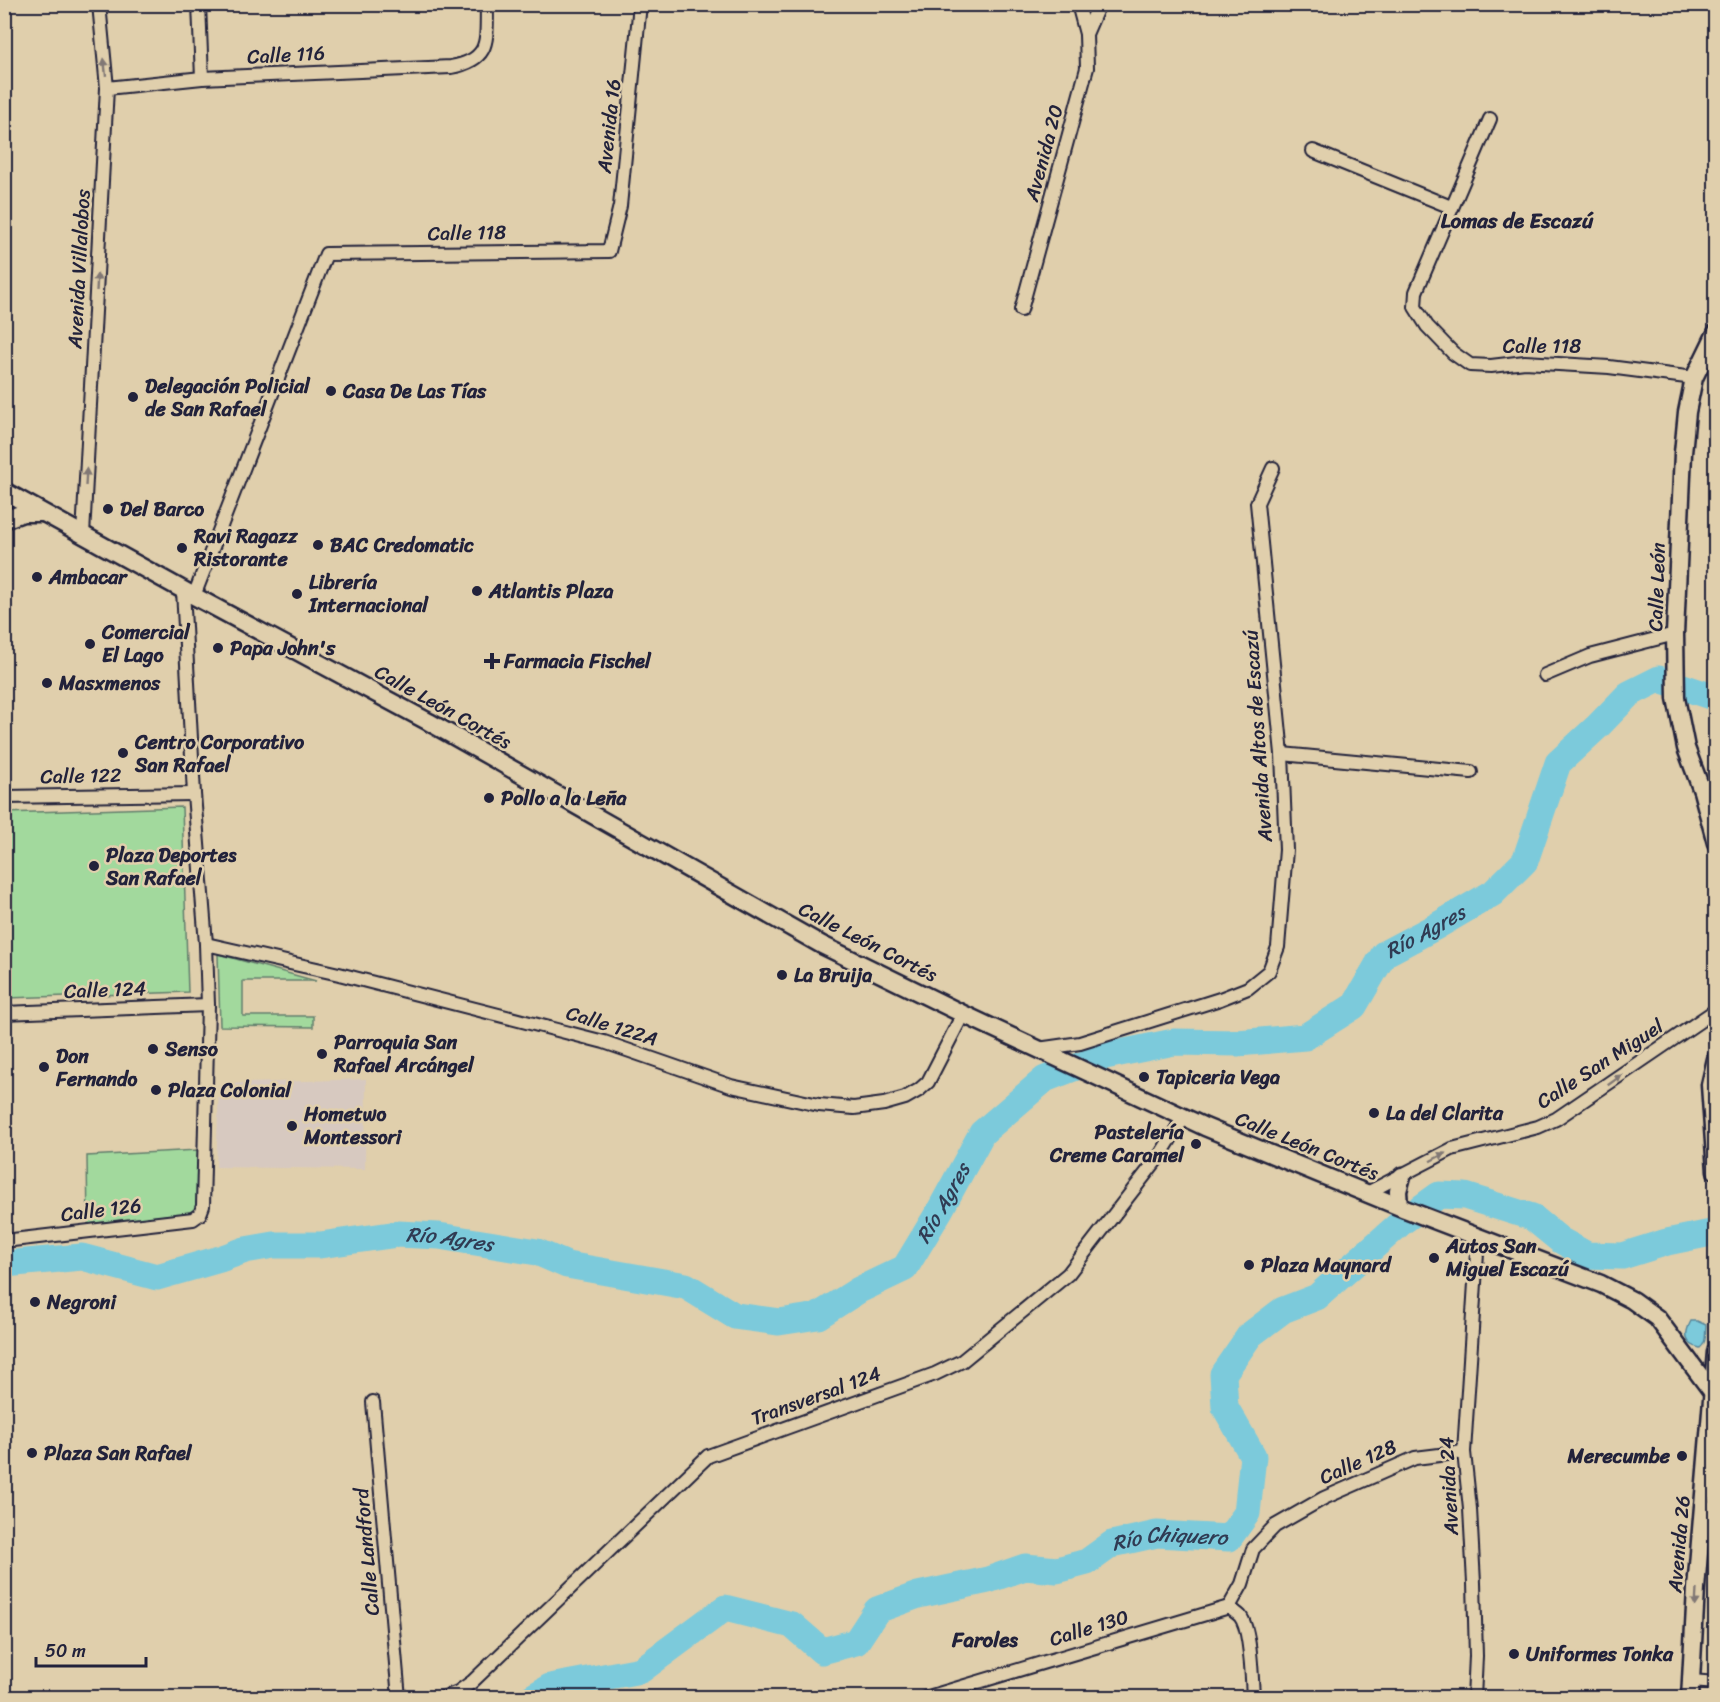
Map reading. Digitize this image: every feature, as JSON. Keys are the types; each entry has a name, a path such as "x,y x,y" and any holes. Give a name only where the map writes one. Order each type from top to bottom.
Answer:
{"main road":[{"name":"Calle León","path":"1716,333 1694,378 1687,412 1675,634 1676,698 1686,748 1702,791 1716,843"},
{"name":"Calle León Cortés","path":"4,491 83,536 429,722 822,945 1184,1118 1402,1208 1601,1284 1632,1300 1657,1318 1715,1395"},
{"path":"4,520 22,513 42,513"},
{"path":"1716,1059 1710,1085 1716,1171"},
{"path":"1402,1176 1398,1191 1402,1208"},
{"path":"1686,1356 1708,1357 1716,1351"},
{"path":"1715,1395 1716,1351"},
{"name":"Avenida 26","path":"1691,1689 1696,1588 1711,1459 1715,1395"}],"street":[{"name":"Avenida Villalobos","path":"83,536 107,88 99,4"},
{"path":"199,4 202,78"},
{"name":"Calle 116","path":"107,88 202,78 451,67 466,64 480,56 486,40 487,4"},
{"name":"Avenida 16","path":"609,251 620,206 640,4"},
{"name":"Avenida 20","path":"1021,310 1087,68 1086,34 1078,4"},
{"path":"1086,34 1099,4"},
{"path":"1313,151 1451,207 1490,119"},
{"name":"Calle 118","path":"1451,207 1416,292 1415,307 1427,326 1446,346 1470,365 1491,366 1525,362 1608,368 1694,378"},
{"name":"Calle 118","path":"189,593 326,254 609,251"},
{"name":"Avenida Altos de Escazú","path":"1037,1049 1080,1043 1220,999 1248,988 1269,971 1278,947 1286,850 1282,754 1257,503 1272,468"},
{"path":"189,593 194,794 206,944 208,1005"},
{"path":"1545,675 1590,656 1675,634"},
{"path":"1282,754 1471,772"},
{"name":"Calle 122","path":"4,797 194,794"},
{"name":"Calle 122A","path":"206,944 339,974 604,1042 731,1086 819,1105 854,1108 884,1104 905,1098 919,1090 928,1082 963,1014"},
{"name":"Calle 124","path":"4,1014 208,1005"},
{"name":"Calle 126","path":"4,1241 193,1219 200,1214 203,1206 208,1005"},
{"name":"Calle San Miguel","path":"1367,1193 1452,1149 1538,1127 1556,1119 1716,1010"},
{"name":"Transversal 124","path":"442,1698 458,1692 472,1682 708,1456 935,1374 962,1361 1068,1274 1161,1154 1184,1118"},
{"name":"Avenida 24","path":"1474,1698 1476,1656 1474,1583 1464,1452 1478,1237"},
{"name":"Calle Landford","path":"373,1402 399,1698"},
{"name":"Calle 128","path":"1229,1607 1242,1584 1253,1549 1275,1526 1324,1498 1416,1458 1464,1452"},
{"path":"1229,1607 1241,1617 1246,1628 1253,1698"},
{"name":"Calle 130","path":"925,1698 1229,1607"},
{"path":"1691,1689 1716,1683"}],"shaded area":[{"name":"Hometwo Montessori","path":"366,1079 365,1169 216,1167 219,1084"}],"green space":[{"name":"Plaza Deportes San Rafael","path":"182,807 188,992 7,998 5,813"},
{"path":"218,954 316,981 243,981 243,1016 313,1016 313,1027 220,1026"},
{"path":"198,1150 196,1212 88,1224 87,1156"}],"water":[{"path":"1691,1321 1706,1325 1705,1341 1700,1348 1691,1344 1687,1338 1687,1330"}],"waterway":[{"name":"Río Agres","path":"4,1264 82,1257 157,1277 245,1250 274,1245 320,1245 398,1234 439,1236 537,1252 567,1265 686,1286 735,1316 779,1322 818,1316 859,1290 905,1268 982,1133 1045,1079 1105,1056 1174,1042 1238,1043 1305,1037 1354,1006 1384,954 1493,893 1525,861 1558,763 1629,694 1659,679 1716,698"},
{"name":"Río Chiquero","path":"531,1698 550,1687 641,1670 725,1608 792,1625 822,1651 856,1642 877,1610 918,1595 988,1580 1025,1567 1057,1570 1087,1562 1112,1544 1157,1534 1229,1538 1247,1513 1253,1456 1225,1407 1223,1374 1250,1335 1283,1310 1317,1297 1403,1221 1439,1195 1465,1196 1532,1217 1560,1240 1587,1255 1622,1256 1667,1242 1716,1232"}],"place":[{"name":"Casa De Las Tías","path":"331,391"},
{"name":"Delegación Policial de San Rafael","path":"133,397"},
{"name":"Del Barco","path":"108,509"},
{"name":"BAC Credomatic","path":"318,545"},
{"name":"Ravi Ragazz Ristorante","path":"182,548"},
{"name":"Ambacar","path":"37,577"},
{"name":"Atlantis Plaza","path":"477,591"},
{"name":"Librería Internacional","path":"297,594"},
{"name":"Comercial El Lago","path":"90,644"},
{"name":"Papa John's","path":"218,648"},
{"name":"Farmacia Fischel","path":"492,661"},
{"name":"Masxmenos","path":"47,683"},
{"name":"Centro Corporativo San Rafael","path":"123,753"},
{"name":"Pollo a la Leña","path":"489,798"},
{"name":"Plaza Deportes San Rafael","path":"94,866"},
{"name":"La Bruija","path":"782,975"},
{"name":"Senso","path":"153,1049"},
{"name":"Parroquia San Rafael Arcángel","path":"322,1054"},
{"name":"Don Fernando","path":"44,1067"},
{"name":"Tapiceria Vega","path":"1144,1077"},
{"name":"Plaza Colonial","path":"156,1090"},
{"name":"La del Clarita","path":"1374,1113"},
{"name":"Hometwo Montessori","path":"292,1126"},
{"name":"Pastelería Creme Caramel","path":"1196,1144"},
{"name":"Autos San Miguel Escazú","path":"1434,1258"},
{"name":"Plaza Maynard","path":"1249,1265"},
{"name":"Negroni","path":"35,1302"},
{"name":"Plaza San Rafael","path":"32,1453"},
{"name":"Merecumbe","path":"1682,1456"},
{"name":"Uniformes Tonka","path":"1514,1654"}],"district":[{"name":"Lomas de Escazú","path":"1517,221"},
{"name":"Faroles","path":"985,1640"}]}
